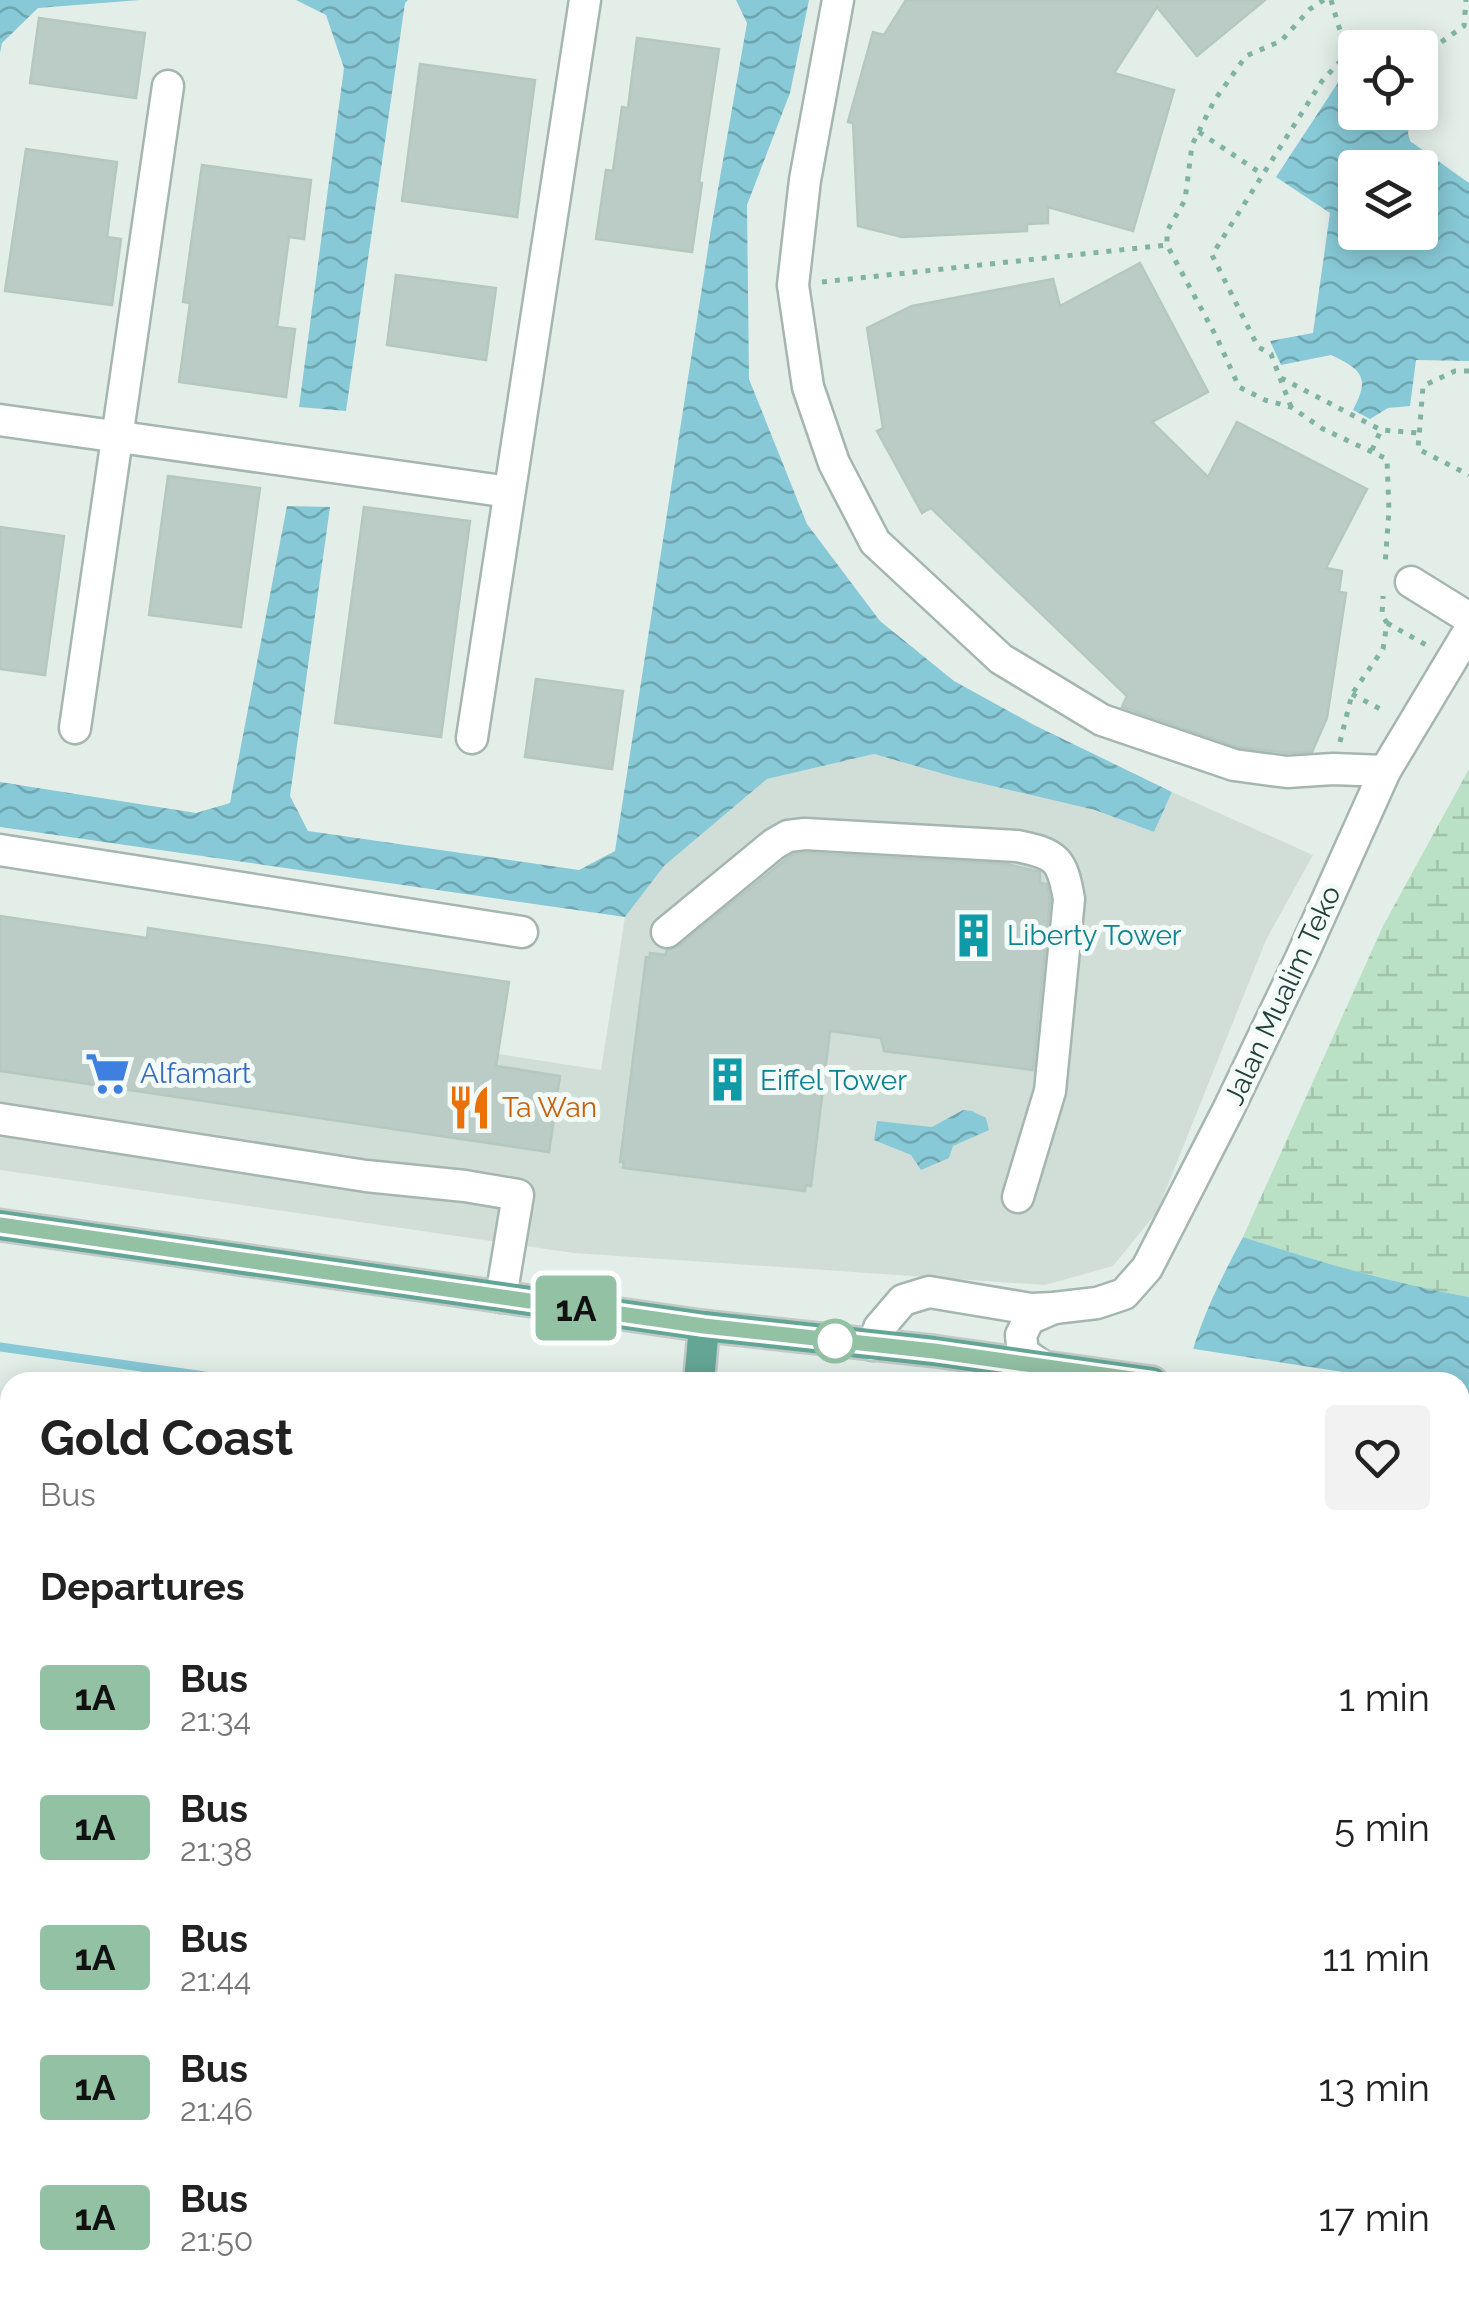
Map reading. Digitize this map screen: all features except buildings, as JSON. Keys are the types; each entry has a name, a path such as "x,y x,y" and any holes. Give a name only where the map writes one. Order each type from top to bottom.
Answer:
{"main road":[{"path":"0,1225 704,1326 934,1351 1080,1372"},
{"path":"701,1372 704,1326"}],"street":[{"path":"472,738 585,0"},
{"path":"838,0 805,180 793,285 808,387 834,463 876,542 1001,658 1102,720 1234,765 1287,772 1385,771"},
{"path":"75,728 168,86"},
{"path":"0,420 510,492"},
{"path":"1411,582 1469,618"},
{"name":"Jalan Mualim Teko","path":"873,1344 879,1328 903,1300 929,1292 1031,1309 1054,1308 1098,1303 1124,1294 1148,1268 1293,975 1385,771 1469,631"},
{"path":"667,932 788,836 1016,846 1040,850 1056,860 1064,873 1068,900 1050,1092 1018,1198"},
{"path":"0,850 522,932"},
{"path":"0,1119 366,1176 518,1195 501,1298"},
{"path":"1044,1367 1023,1353 1021,1335 1029,1319 1054,1308"}],"path":[{"path":"1341,30 1328,0 1310,9 1281,41 1246,56 1214,101 1192,144 1184,200 1166,231 1167,246 1239,387 1265,400 1292,406 1323,429 1387,458 1389,510 1382,615 1387,623 1451,660"},
{"path":"1438,44 1464,26 1466,0"},
{"path":"1292,406 1271,354 1258,347 1212,255 1322,82 1338,67"},
{"path":"1198,132 1262,174"},
{"path":"793,285 1167,246"},
{"path":"1469,371 1455,371 1423,386 1418,449 1469,475"},
{"path":"1281,378 1381,430 1419,433"},
{"path":"1371,451 1381,430"},
{"path":"1334,769 1352,694 1383,649 1387,623"},
{"path":"1352,694 1411,726"}],"shaded area":[{"path":"874,754 1095,810 1154,832 1172,792 1313,855 1266,940 1157,1212 1113,1266 1045,1285 574,1253 0,1170 0,976 601,1070 625,917 664,866 767,779"}],"green space":[{"path":"1469,769 1469,1297 1355,1271 1243,1237 1383,926"}],"water":[{"path":"0,0 140,0 38,8 2,43 0,53"},
{"path":"296,0 408,0 346,411 299,407 344,68 326,15"},
{"path":"736,0 809,0 790,93 747,205 749,379 807,524 880,621 954,681 1172,792 1154,832 1095,810 874,754 767,779 664,866 625,917 0,827 0,782 196,813 230,803 287,506 330,507 290,796 308,831 579,870 615,851 711,229 747,23"},
{"path":"1338,83 1338,130 1408,130 1410,141 1423,150 1338,150 1338,250 1438,250 1438,161 1469,183 1469,361 1416,360 1410,406 1388,408 1370,419 1353,410 1362,382 1350,365 1331,355 1281,365 1270,341 1313,333 1330,213 1276,177"},
{"path":"963,1110 986,1118 989,1130 953,1146 949,1158 921,1170 911,1155 874,1140 877,1121 932,1127"},
{"path":"1243,1237 1355,1271 1469,1297 1469,1372 1187,1372 1216,1289"}],"pier":[{"path":"1188,1348 1343,1372 1182,1372"}],"waterway":[{"path":"0,1347 176,1372"}],"bus line":[{"name":"1A","path":"0,1225 704,1326 1082,1372"}],"place":[{"name":"Liberty Tower","path":"974,935"},
{"name":"Alfamart","path":"107,1073"},
{"name":"Eiffel Tower","path":"727,1080"},
{"name":"Ta Wan","path":"469,1107"}]}
